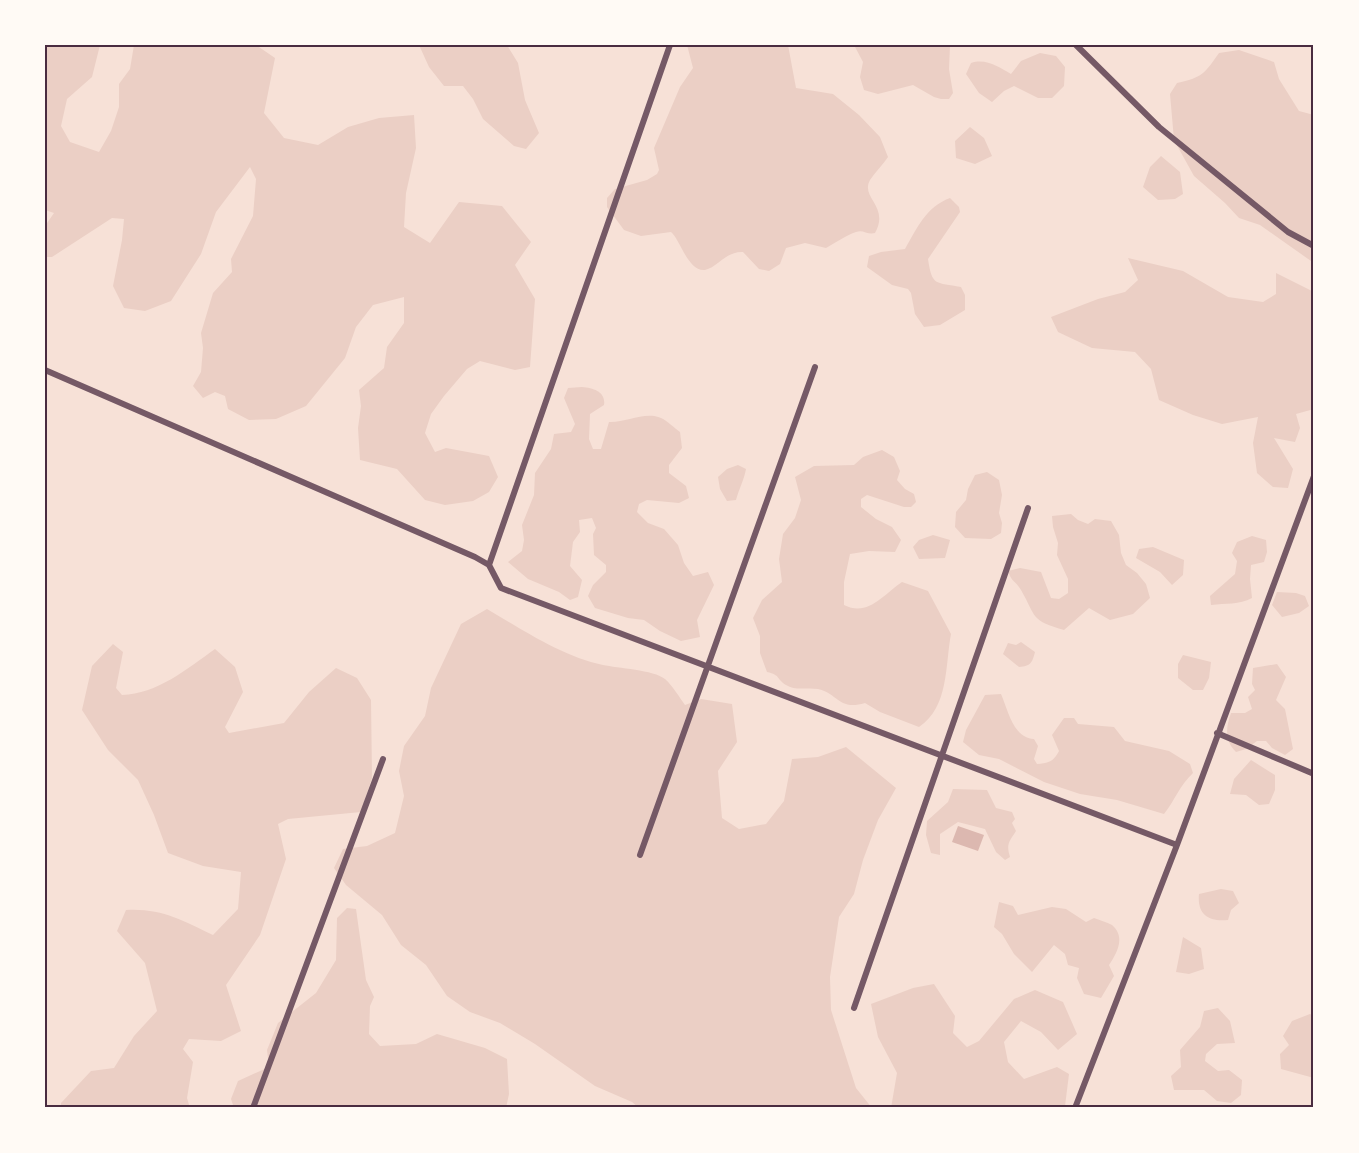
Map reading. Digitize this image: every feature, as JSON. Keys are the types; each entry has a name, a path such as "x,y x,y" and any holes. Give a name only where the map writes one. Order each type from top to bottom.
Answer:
{"street":[{"path":"489,565 670,45"},
{"path":"1076,45 1159,127 1288,232 1314,246"},
{"path":"640,855 815,367"},
{"path":"45,370 489,565 501,588 1177,845"},
{"path":"1075,1108 1177,845 1314,476"},
{"path":"854,1008 1028,508"},
{"path":"1217,734 1314,774"},
{"path":"253,1108 383,759"}],"shaded area":[{"path":"45,45 100,45 92,77 67,99 61,126 70,142 99,152 111,131 119,107 119,84 130,69 134,45 256,45 275,58 264,113 284,138 318,145 348,127 379,118 414,115 416,148 406,193 404,227 430,243 459,202 502,206 531,242 515,265 535,299 530,367 515,370 480,361 467,369 431,414 425,433 435,452 446,448 489,456 498,477 489,492 473,501 445,505 425,500 397,469 360,460 359,390 384,368 387,347 404,323 404,297 373,305 356,327 345,358 306,406 276,419 249,420 228,409 225,396 215,392 203,398 193,386 201,372 203,348 201,333 213,293 232,272 231,259 253,216 256,179 250,167 216,212 201,254 171,301 145,311 124,308 113,286 124,219 112,218 52,257 45,257 45,226 54,213 45,210"},
{"path":"419,45 457,45 459,47 507,45 518,63 525,100 539,133 526,149 514,146 483,119 473,99 463,86 444,86 429,67"},
{"path":"687,45 788,45 796,88 833,94 859,115 880,137 888,157 872,177 868,186 879,216 879,224 875,233 856,232 826,248 805,243 786,248 780,264 769,271 759,269 743,252 727,256 705,270 699,269 689,261 671,232 641,236 624,230 607,207 607,198 615,189 647,180 657,174 659,170 654,148 680,87 693,68"},
{"path":"854,45 953,45 950,46 949,69 953,93 949,99 941,99 913,85 878,94 864,90 860,77 863,62"},
{"path":"1239,50 1274,62 1279,79 1299,111 1314,115 1314,267 1311,261 1260,225 1239,218 1194,176 1174,140 1170,94 1177,83 1202,74 1219,53"},
{"path":"1040,53 1056,56 1065,67 1064,86 1052,98 1038,98 1014,86 1004,91 992,102 979,93 966,74 971,63 982,62 992,64 1011,74 1021,61"},
{"path":"970,127 984,138 992,156 975,164 956,158 955,141"},
{"path":"1161,156 1180,172 1183,194 1175,199 1158,200 1143,187 1150,167"},
{"path":"950,198 959,207 960,212 928,259 931,274 937,282 961,287 965,295 965,310 940,325 924,327 915,314 911,293 908,289 892,285 867,267 869,256 905,249 928,213"},
{"path":"1128,258 1183,271 1228,297 1263,302 1276,294 1276,273 1314,292 1314,409 1296,414 1300,428 1295,442 1274,438 1293,469 1288,488 1273,487 1257,473 1253,443 1258,417 1222,424 1193,415 1159,400 1151,369 1135,352 1092,348 1058,332 1051,317 1098,299 1125,292 1138,280"},
{"path":"582,387 598,392 604,401 604,405 590,414 589,439 593,449 601,449 609,422 655,416 664,419 680,432 682,448 669,465 669,473 686,486 689,498 679,503 647,500 639,504 637,512 648,523 664,529 678,545 684,563 693,576 708,572 714,585 697,620 700,637 681,641 644,620 628,618 595,608 588,596 593,585 606,572 606,565 594,555 593,534 596,528 592,518 579,520 580,532 573,542 570,566 582,580 578,597 570,600 559,592 528,579 508,562 522,551 524,540 522,525 534,495 535,473 551,449 554,434 571,432 575,424 564,398 568,388"},
{"path":"882,450 894,457 900,471 897,480 905,489 914,494 916,502 911,507 904,507 867,495 861,499 861,507 876,519 892,527 901,540 895,552 869,551 850,554 844,582 844,605 853,608 868,606 902,582 928,591 951,634 941,697 929,719 919,727 880,712 865,703 849,705 825,691 814,688 793,688 786,685 777,676 767,672 760,653 760,636 753,618 762,600 782,582 779,559 783,534 795,518 801,500 795,477 814,466 854,465 863,457"},
{"path":"738,465 746,469 744,477 736,500 727,501 720,489 718,477 727,469"},
{"path":"987,472 999,480 1002,495 999,513 1002,523 1001,533 991,539 965,538 955,527 956,512 966,500 968,489 975,475"},
{"path":"1071,514 1088,524 1095,519 1111,521 1119,535 1121,553 1126,565 1146,584 1150,598 1133,614 1110,620 1089,608 1064,630 1036,617 1019,587 1011,578 1008,571 1020,568 1041,572 1051,598 1059,599 1068,593 1068,579 1057,555 1058,543 1052,516"},
{"path":"933,535 950,540 945,558 919,559 913,547 919,540"},
{"path":"1252,536 1266,540 1267,552 1264,562 1251,565 1252,598 1237,603 1211,605 1210,596 1235,574 1237,561 1232,553 1237,542"},
{"path":"1153,547 1184,560 1183,575 1172,585 1160,572 1136,558 1139,549"},
{"path":"1277,592 1305,596 1309,606 1299,613 1282,617 1272,605"},
{"path":"487,609 543,642 573,656 603,665 644,671 660,676 671,685 685,705 701,699 732,704 737,742 718,771 722,818 739,829 766,824 784,801 792,759 818,757 846,747 896,788 878,820 863,860 854,894 839,917 830,977 831,1010 856,1088 872,1108 639,1108 632,1102 595,1086 535,1044 500,1023 470,1012 447,996 426,965 401,945 382,915 346,885 334,868 343,849 367,846 395,833 404,796 399,771 404,746 425,716 431,688 461,624"},
{"path":"1021,642 1035,652 1030,663 1019,667 1003,654 1008,643 1016,645"},
{"path":"113,644 123,652 116,688 122,695 135,694 159,685 215,649 235,667 243,692 225,727 229,733 284,723 309,692 336,668 357,678 371,700 372,778 361,812 288,819 278,824 286,859 260,935 226,985 241,1031 221,1041 189,1039 183,1049 193,1062 187,1098 190,1108 61,1108 61,1103 91,1071 114,1068 134,1036 157,1011 145,963 117,931 126,910 161,913 213,935 238,909 241,872 203,866 168,853 138,780 108,750 82,710 92,666"},
{"path":"1183,655 1211,662 1209,678 1203,690 1193,690 1178,678 1178,664"},
{"path":"1277,664 1286,677 1276,700 1285,709 1293,749 1285,755 1272,748 1266,741 1257,741 1246,749 1236,752 1229,743 1227,733 1231,713 1245,713 1252,709 1248,697 1255,690 1252,684 1253,668"},
{"path":"1001,694 1016,729 1021,734 1034,739 1038,746 1034,759 1037,764 1055,758 1059,751 1052,735 1064,718 1074,718 1078,724 1114,727 1125,741 1169,751 1190,764 1193,773 1164,814 1117,800 1080,794 1044,782 999,759 979,755 963,742 966,730 985,695"},
{"path":"1251,760 1275,775 1275,790 1269,804 1259,805 1246,795 1230,794 1234,779"},
{"path":"953,789 987,790 996,808 1012,812 1015,819 1012,823 1016,831 1009,843 1010,857 1005,860 996,852 985,829 958,822 940,834 940,855 931,853 926,835 927,821 948,802"},
{"path":"958,826 984,835 978,851 952,842"},
{"path":"1221,889 1233,891 1239,903 1231,910 1228,920 1210,918 1202,912 1200,907 1199,894"},
{"path":"999,902 1013,906 1018,915 1052,907 1066,909 1086,922 1094,918 1112,925 1119,935 1119,945 1109,965 1114,976 1101,998 1084,994 1077,978 1079,968 1068,965 1065,954 1054,945 1032,972 1014,954 1002,934 994,927"},
{"path":"347,908 356,909 366,980 374,997 370,1006 369,1034 380,1046 416,1044 437,1034 485,1048 507,1059 509,1094 506,1108 234,1108 231,1099 238,1081 269,1067 267,1050 278,1023 316,993 336,960 337,918"},
{"path":"1183,937 1201,948 1204,969 1189,974 1176,972"},
{"path":"934,984 955,1016 953,1033 967,1047 979,1041 1014,999 1035,990 1063,1002 1077,1034 1058,1050 1041,1032 1021,1021 1004,1042 1008,1062 1024,1079 1057,1067 1069,1074 1065,1106 1063,1108 960,1106 891,1108 897,1073 878,1037 871,1004 913,988"},
{"path":"1218,1008 1230,1021 1235,1043 1217,1044 1206,1054 1205,1061 1218,1071 1229,1070 1242,1080 1241,1095 1231,1103 1217,1101 1204,1090 1174,1090 1171,1076 1181,1067 1180,1050 1200,1027 1204,1011"},
{"path":"1310,1014 1314,1016 1314,1078 1281,1069 1280,1054 1289,1045 1283,1036 1292,1021"}]}
